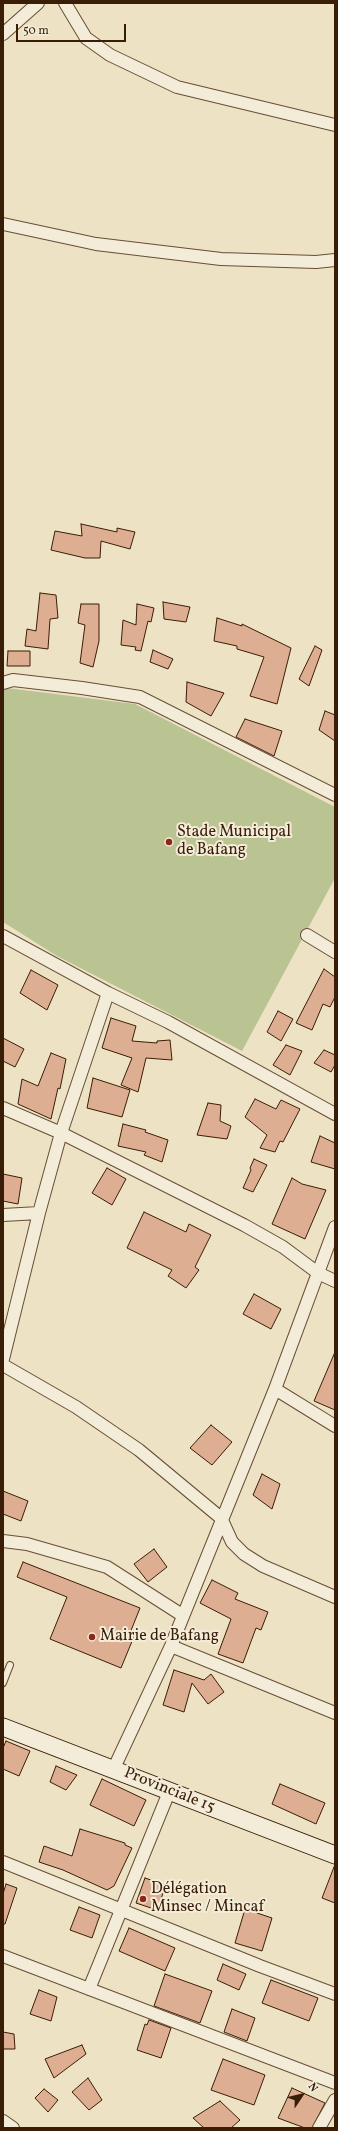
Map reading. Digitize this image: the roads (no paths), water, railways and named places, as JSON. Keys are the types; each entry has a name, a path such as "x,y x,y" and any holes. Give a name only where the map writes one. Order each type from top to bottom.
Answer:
{"street":[{"path":"3,34 38,3"},
{"path":"65,3 86,38 110,55 177,87 335,125"},
{"path":"3,224 96,244 220,259 316,262 335,260"},
{"path":"3,682 13,680 82,688 140,697 335,795"},
{"path":"307,935 335,952"},
{"path":"3,936 108,993 168,1022 335,1114"},
{"path":"3,1359 38,1213 61,1133 108,993"},
{"path":"3,1108 61,1133 244,1225 282,1247 318,1273 335,1281"},
{"path":"3,1215 38,1213"},
{"path":"114,1768 171,1646 221,1518 275,1389 335,1227"},
{"path":"3,1365 76,1407 139,1450 221,1518 232,1542 244,1554 263,1566 335,1597"},
{"path":"275,1389 335,1426"},
{"path":"3,1542 27,1544 107,1567 182,1615"},
{"path":"171,1646 335,1713"},
{"name":"Provinciale 15","path":"3,1727 114,1768 169,1792 335,1855"},
{"path":"89,1989 169,1792"},
{"path":"3,1862 335,1994"},
{"path":"3,1956 335,2083"},
{"path":"319,2128 335,2100"},
{"path":"3,2121 13,2128"}],"lane":[{"path":"3,1683 10,1665"}],"place":[{"name":"Stade Municipal de Bafang","path":"169,842"},
{"name":"Mairie de Bafang","path":"92,1637"},
{"name":"Délégation Minsec / Mincaf","path":"143,1899"}]}
